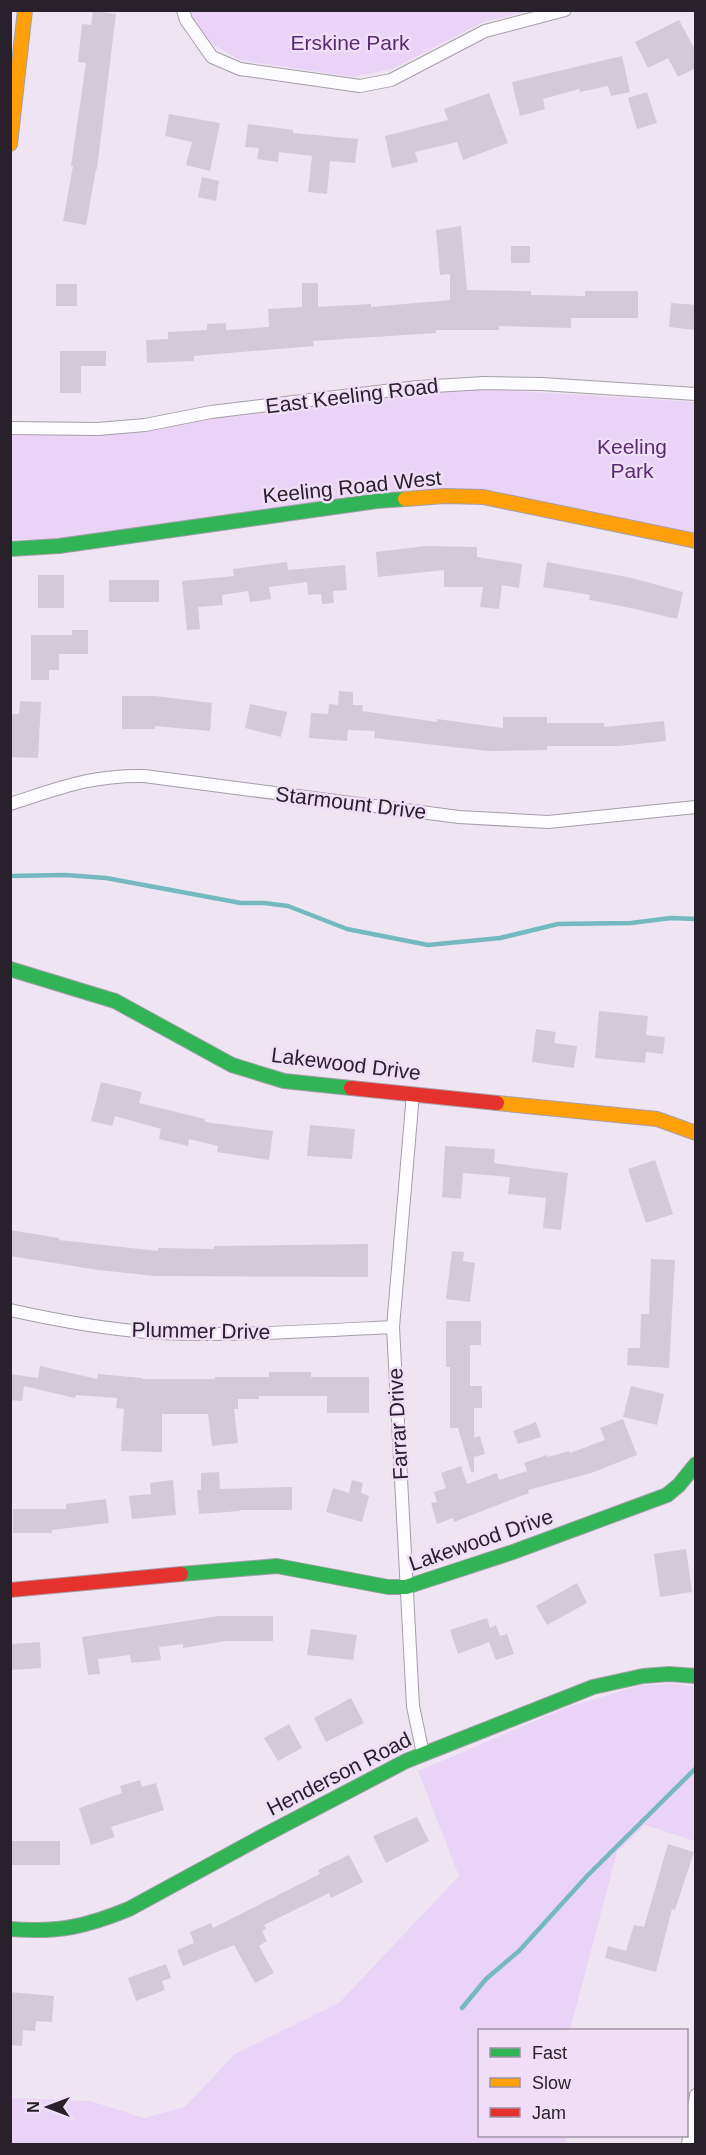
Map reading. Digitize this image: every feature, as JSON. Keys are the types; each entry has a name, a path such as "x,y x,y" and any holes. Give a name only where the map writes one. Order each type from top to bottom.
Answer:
{"street":[{"path":"10,144 26,10"},
{"path":"183,10 186,20 212,57 240,69 360,86 392,80 485,31 566,10"},
{"name":"East Keeling Road","path":"10,428 98,429 145,425 211,412 418,387 484,382 696,394"},
{"name":"Keeling Road West","path":"10,549 59,546 377,501 445,496 483,497 696,541"},
{"name":"Starmount Drive","path":"10,804 94,778 125,776 154,777 459,817 548,822 696,807"},
{"name":"Lakewood Drive","path":"10,969 115,1000 212,1056 256,1074 284,1081 657,1119 696,1133"},
{"name":"Farrar Drive","path":"413,1094 393,1327 413,1706 423,1754"},
{"name":"Plummer Drive","path":"10,1310 56,1321 158,1333 251,1334 393,1327"},
{"name":"Lakewood Drive","path":"10,1590 277,1566 388,1587 406,1587 513,1552 667,1495 679,1485 696,1464"},
{"name":"Henderson Road","path":"10,1929 53,1931 108,1919 147,1901 393,1766 572,1694 618,1679 647,1674 696,1676"},
{"path":"688,2145 696,2095"}],"green space":[{"name":"Erskine Park","path":"192,10 529,11 483,22 392,69 352,77 240,60 207,41 192,16"},
{"name":"Keeling Park","path":"485,389 695,402 695,536 478,490 61,539 11,539 10,434 134,432 215,417 422,393"},
{"path":"676,1684 695,1687 695,1841 645,1825 617,1852 570,2029 478,2029 478,2137 566,2137 565,2144 11,2144 11,2098 90,2101 144,2118 185,2107 235,2054 339,2003 459,1876 418,1771 568,1707 642,1685"}],"building":[{"path":"93,11 116,14 97,169 86,225 63,221 73,166 71,166 86,63 78,62 82,24 91,25"},
{"path":"679,20 696,52 696,68 678,77 668,58 648,68 635,42"},
{"path":"622,56 630,92 611,96 608,86 580,92 579,89 543,99 545,109 520,116 512,82"},
{"path":"647,92 657,123 637,129 628,98"},
{"path":"489,93 508,143 463,160 457,142 415,152 418,162 392,168 385,136 448,120 444,109"},
{"path":"169,114 220,123 210,171 186,165 192,142 165,136"},
{"path":"248,124 293,130 293,133 358,139 355,163 330,161 327,194 308,192 312,156 279,152 278,162 257,159 259,148 245,147"},
{"path":"202,177 219,181 216,201 198,197"},
{"path":"461,226 467,290 531,291 531,295 585,296 585,291 638,291 638,318 571,318 571,328 499,326 499,330 436,330 436,333 313,341 314,346 194,356 194,361 147,363 146,340 168,339 168,332 207,330 207,324 226,323 226,330 269,327 268,309 302,307 302,283 318,283 318,307 371,304 371,307 450,300 450,274 440,275 436,230"},
{"path":"511,246 530,246 530,263 511,263"},
{"path":"56,284 77,284 77,306 56,306"},
{"path":"671,303 696,305 696,330 669,327"},
{"path":"60,351 106,351 106,366 81,366 81,393 60,393"},
{"path":"426,546 477,547 477,557 522,564 519,588 502,585 499,609 480,607 483,587 444,587 444,570 378,577 376,552"},
{"path":"287,562 288,570 345,565 347,590 333,591 334,603 322,604 321,594 308,595 307,582 269,587 271,599 250,602 248,591 222,595 223,605 198,607 200,629 187,630 182,581 234,576 233,569"},
{"path":"547,562 632,578 683,592 677,619 589,600 590,595 543,587"},
{"path":"38,575 64,575 64,608 38,608"},
{"path":"109,580 159,580 159,602 109,602"},
{"path":"72,630 88,630 88,654 59,654 59,670 49,670 49,680 31,680 31,635 72,635"},
{"path":"339,691 353,692 353,705 363,705 362,711 437,722 437,719 503,728 503,717 547,717 547,723 604,723 604,727 664,721 666,741 619,746 547,746 547,750 488,751 374,738 375,731 348,730 347,741 309,738 311,713 328,714 329,704 338,705"},
{"path":"122,696 155,696 212,703 210,731 155,726 155,729 122,729"},
{"path":"20,701 41,702 38,758 10,757 10,714 19,714"},
{"path":"250,704 287,712 281,737 245,728"},
{"path":"599,1011 648,1016 646,1035 665,1037 663,1054 646,1052 645,1063 595,1058"},
{"path":"536,1029 556,1032 554,1043 577,1046 574,1068 532,1062"},
{"path":"101,1082 142,1092 139,1103 205,1119 205,1122 273,1131 269,1160 217,1152 218,1146 189,1139 188,1146 159,1139 161,1129 115,1116 112,1126 91,1121"},
{"path":"310,1125 355,1129 352,1159 307,1156"},
{"path":"445,1146 495,1149 494,1163 568,1173 561,1230 543,1228 546,1198 508,1194 510,1177 463,1173 461,1199 442,1197"},
{"path":"655,1160 673,1214 646,1223 628,1169"},
{"path":"10,1230 59,1238 59,1240 158,1251 158,1248 214,1249 214,1246 368,1244 368,1277 155,1276 98,1270 10,1256"},
{"path":"452,1251 464,1252 463,1261 475,1263 470,1302 446,1299"},
{"path":"651,1259 675,1260 669,1368 627,1365 628,1348 640,1348 641,1314 649,1314"},
{"path":"446,1321 481,1321 481,1345 470,1345 470,1386 482,1386 482,1408 474,1408 474,1438 480,1436 485,1454 474,1457 474,1472 471,1472 458,1428 450,1428 450,1367 446,1367"},
{"path":"40,1366 97,1379 98,1374 142,1379 269,1377 269,1372 311,1372 311,1377 369,1377 369,1413 327,1413 327,1396 259,1396 259,1399 238,1399 238,1409 234,1409 238,1443 212,1446 208,1414 162,1414 162,1452 121,1451 124,1409 116,1408 117,1398 76,1395 75,1398 24,1386 22,1401 10,1400 10,1374 38,1378"},
{"path":"631,1386 664,1394 657,1425 623,1417"},
{"path":"623,1419 637,1455 591,1473 528,1490 529,1493 454,1522 453,1518 437,1524 431,1503 437,1502 434,1492 446,1488 441,1473 461,1466 467,1484 497,1473 499,1480 527,1471 524,1463 547,1455 548,1457 569,1451 570,1453 605,1440 600,1428"},
{"path":"536,1422 541,1437 518,1444 513,1431"},
{"path":"219,1472 220,1489 292,1487 292,1510 240,1510 199,1514 197,1490 201,1490 201,1473"},
{"path":"173,1480 176,1515 132,1519 129,1496 151,1494 150,1483"},
{"path":"352,1480 363,1483 361,1493 369,1496 362,1522 326,1512 333,1488 349,1493"},
{"path":"106,1499 109,1523 52,1530 52,1533 13,1533 13,1509 66,1509 66,1504"},
{"path":"686,1549 692,1592 660,1597 654,1554"},
{"path":"577,1583 587,1603 547,1625 536,1606"},
{"path":"219,1616 273,1616 273,1641 226,1641 183,1648 183,1644 159,1647 161,1660 131,1663 130,1655 98,1659 100,1674 88,1675 82,1637"},
{"path":"487,1618 490,1628 496,1625 500,1636 507,1634 514,1654 496,1660 489,1642 458,1654 450,1630"},
{"path":"311,1629 357,1635 353,1660 307,1655"},
{"path":"40,1642 41,1668 10,1670 10,1644"},
{"path":"351,1698 364,1723 326,1742 314,1718"},
{"path":"289,1724 302,1748 278,1761 264,1738"},
{"path":"140,1780 142,1787 156,1783 164,1810 111,1827 115,1837 91,1845 79,1808 122,1793 120,1786"},
{"path":"417,1817 429,1841 386,1863 373,1836"},
{"path":"10,1841 60,1841 60,1865 10,1865"},
{"path":"668,1844 694,1852 675,1910 672,1909 656,1972 605,1958 608,1946 626,1951 634,1925 644,1927"},
{"path":"349,1855 363,1882 331,1898 329,1893 264,1925 266,1929 262,1931 267,1941 259,1946 274,1973 255,1983 234,1945 183,1966 177,1950 194,1943 190,1932 211,1923 213,1928 320,1874 318,1870"},
{"path":"166,1964 171,1978 162,1981 165,1990 136,2001 128,1978"},
{"path":"10,1992 54,1996 52,2022 36,2021 35,2031 23,2030 22,2046 10,2045"}],"waterway":[{"path":"10,876 65,875 106,878 241,903 288,906 347,929 428,945 500,938 558,924 631,923 671,918 696,919"},
{"path":"462,2008 486,1979 519,1951 588,1875 696,1768"}],"traffic: fast":[{"path":"10,549 59,546 405,499"},
{"path":"10,969 115,1001 232,1065 284,1081 351,1088"},
{"path":"181,1574 277,1566 388,1587 406,1587 513,1552 667,1495 679,1485 696,1464"},
{"path":"10,1929 42,1930 71,1927 129,1909 406,1761 593,1687 643,1676 669,1674 696,1676"}],"traffic: slow":[{"path":"10,144 25,10"},
{"path":"405,499 445,496 483,497 696,541"},
{"path":"497,1103 657,1119 696,1133"}],"traffic: jam":[{"path":"351,1088 497,1103"},
{"path":"10,1590 181,1574"}]}
